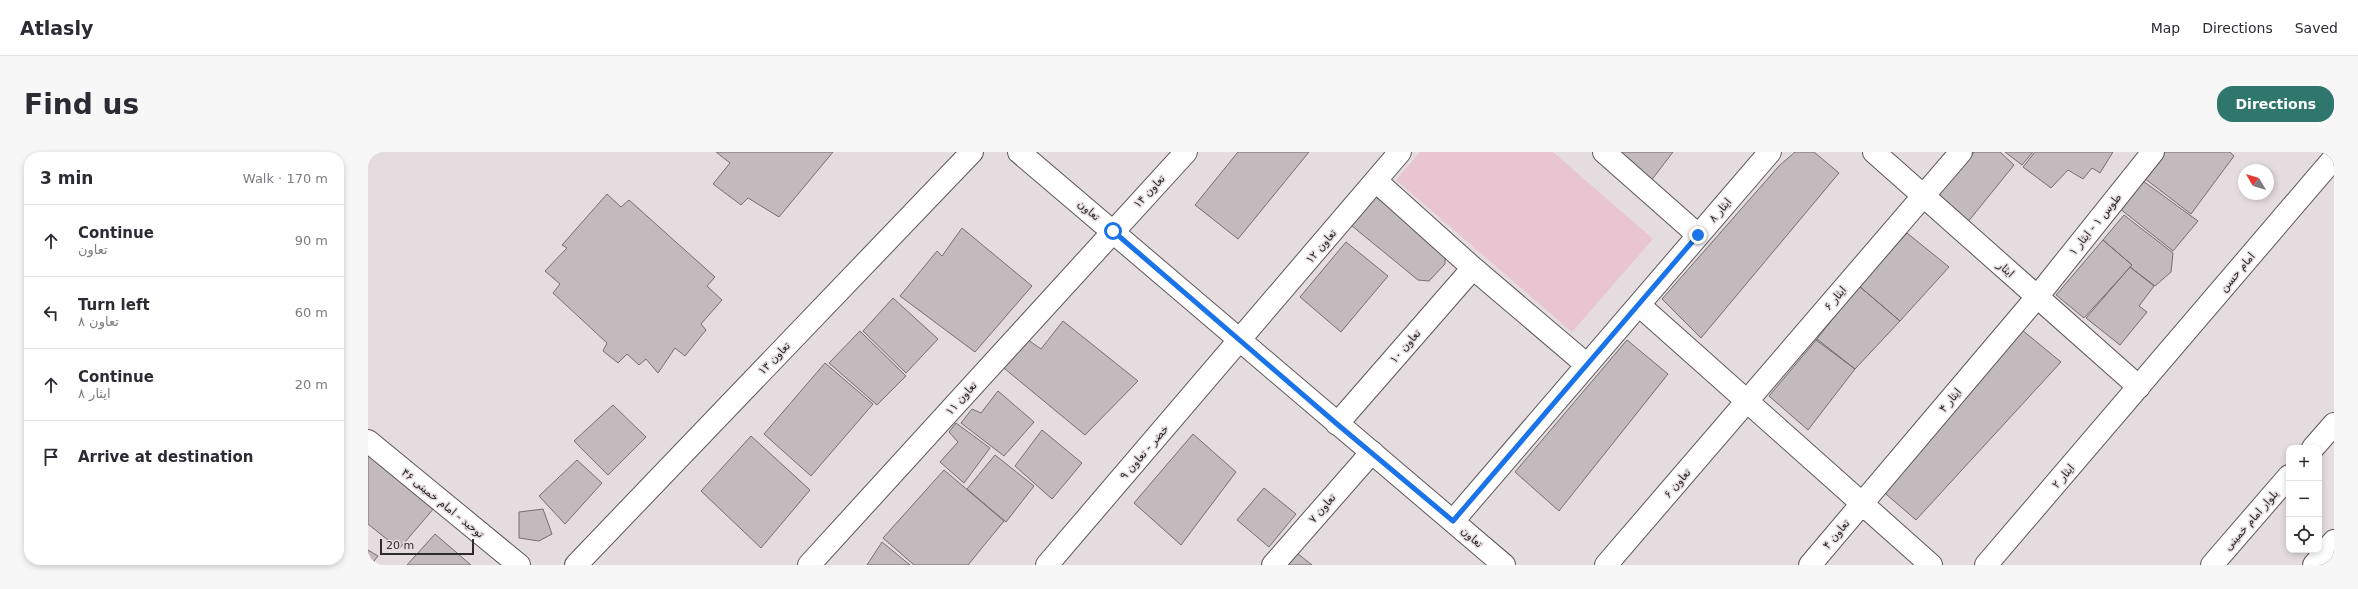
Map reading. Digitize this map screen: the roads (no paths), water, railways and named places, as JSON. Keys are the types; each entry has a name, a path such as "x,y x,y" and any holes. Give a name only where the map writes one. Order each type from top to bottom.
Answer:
{"street":[{"name":"تعاون ۱۳","path":"576,565 972,152"},
{"name":"تعاون","path":"1019,152 1504,565"},
{"name":"تعاون ۱۴","path":"1113,231 1186,152"},
{"name":"تعاون ۱۲","path":"1241,340 1400,152"},
{"path":"1604,152 1698,235"},
{"name":"ایثار ۸","path":"1453,521 1770,152"},
{"name":"ایثار","path":"1874,152 2139,387"},
{"name":"ایثار ۶","path":"1747,401 1961,152"},
{"name":"طوس ۱ - ایثار ۱","path":"2037,297 2153,152"},
{"name":"امام حسن","path":"2139,387 2334,158"},
{"path":"1376,180 1473,268 1587,365"},
{"name":"تعاون ۱۱","path":"809,565 1113,231"},
{"name":"تعاون ۱۰","path":"1337,424 1473,268"},
{"name":"ایثار ۴","path":"1862,504 2037,297"},
{"path":"1638,305 1931,565"},
{"name":"خضر - تعاون ۹","path":"1047,565 1241,340"},
{"name":"ایثار ۲","path":"1986,565 2139,387"},
{"name":"تعاون ۶","path":"1606,565 1747,401"},
{"path":"2316,445 2334,424"},
{"name":"توحید - امام خمینی ۴۶","path":"368,441 519,565"},
{"name":"تعاون ۷","path":"1273,565 1372,452"},
{"name":"بلوار امام خمینی","path":"2212,565 2286,479"},
{"name":"تعاون ۴","path":"1810,565 1862,504"},
{"path":"2314,565 2334,541"}]}
